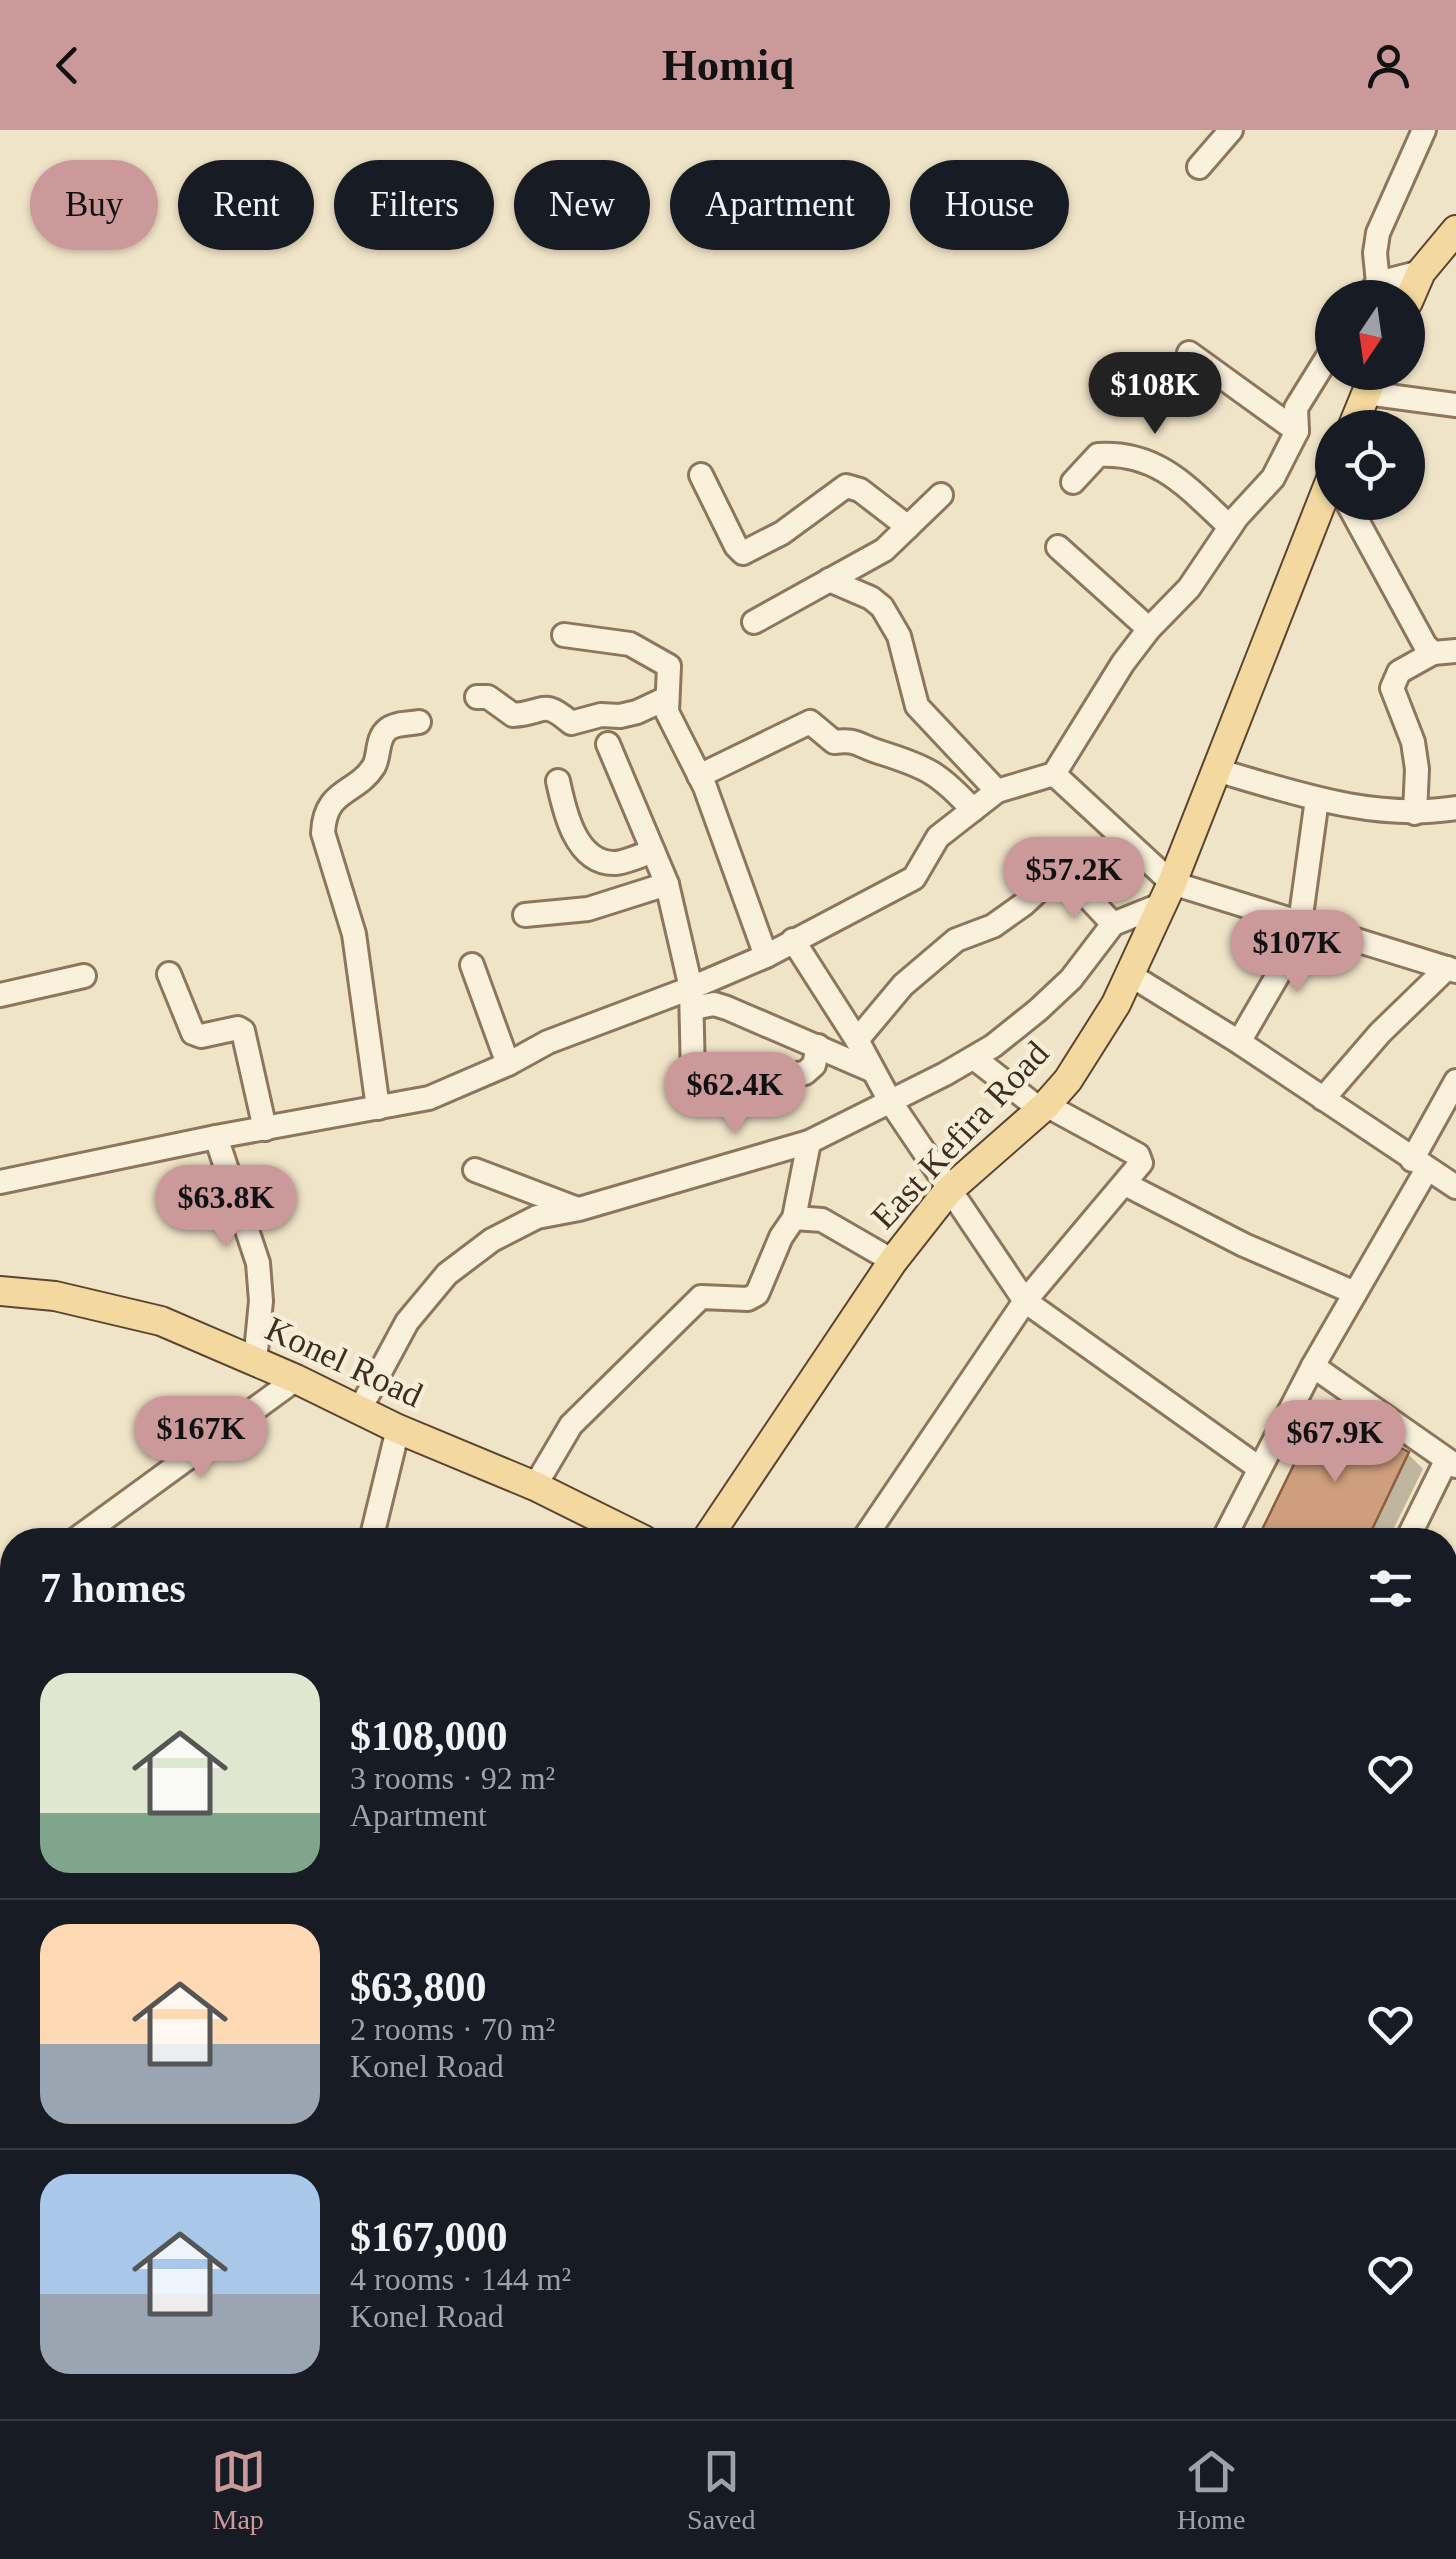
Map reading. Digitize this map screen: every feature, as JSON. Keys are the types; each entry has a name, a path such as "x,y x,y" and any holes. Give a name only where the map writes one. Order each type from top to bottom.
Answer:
{"main road":[{"path":"1418,280 1452,240"},
{"name":"East Kefira Road","path":"714,1528 893,1261 948,1191 1043,1108 1068,1080 1132,976 1315,519"},
{"name":"Konel Road","path":"0,1291 55,1296 162,1321 296,1379 398,1429 535,1486 620,1528"}],"street":[{"path":"1199,167 1231,130"},
{"path":"1372,280 1378,233 1424,130"},
{"path":"1399,280 1421,272"},
{"path":"1189,353 1296,430"},
{"path":"0,1182 429,1098 548,1042 692,998 914,878 938,837 997,792 1054,774 1149,628 1189,588 1230,527 1273,478 1296,430 1296,408 1315,377"},
{"path":"1399,390 1456,404"},
{"path":"1074,482 1098,455 1153,464 1167,469 1230,527"},
{"path":"701,474 743,553 782,533 846,486 860,490 908,528"},
{"path":"754,622 884,550 940,495"},
{"path":"1357,520 1425,646 1445,652"},
{"path":"1058,547 1149,628"},
{"path":"829,580 882,607 899,636 918,706 997,792"},
{"path":"564,635 630,644 668,666 667,712 699,776 766,956"},
{"path":"1415,813 1414,742 1392,688 1399,672 1445,652"},
{"path":"477,696 488,698 517,716 547,707 556,709 571,723 601,714 620,716 637,712 667,698"},
{"path":"378,1108 354,934 323,833 324,818 333,802 374,766 382,735 395,726 419,722"},
{"path":"699,776 810,722 834,742 849,739 920,764 947,782 974,810"},
{"path":"608,744 667,884 692,998 692,1072 698,1078 728,1082 805,1074 814,1065 818,1046"},
{"path":"1216,770 1316,799 1379,812 1456,808"},
{"path":"1054,774 1168,894 1300,923 1452,970"},
{"path":"558,782 568,826 598,858 614,863 652,851"},
{"path":"1238,1042 1282,968 1300,923 1316,799"},
{"path":"857,1040 902,985 956,940 993,926 1024,904 1055,874 1062,872 1069,877 1113,924"},
{"path":"525,916 588,909 667,884"},
{"path":"360,1409 408,1322 447,1274 492,1240 537,1216 578,1209 809,1142 974,1058 1071,980 1113,924 1168,894"},
{"path":"794,940 948,1191 1025,1301 1259,1468"},
{"path":"472,965 508,1064"},
{"path":"1322,1100 1392,1020 1452,970"},
{"path":"170,974 193,1033 200,1036 238,1028 243,1031 265,1129"},
{"path":"0,995 84,976"},
{"path":"1132,976 1456,1188"},
{"path":"692,998 727,1008 871,1070"},
{"path":"871,1528 1025,1301 1138,1168 1140,1157 1043,1108 974,1058"},
{"path":"1229,1528 1355,1293 1456,1082"},
{"path":"216,1137 258,1263 261,1301 255,1362"},
{"path":"535,1486 570,1425 701,1296 748,1298 756,1294 781,1237 794,1218 809,1142"},
{"path":"475,1170 578,1209"},
{"path":"1125,1184 1244,1245 1355,1293"},
{"path":"794,1218 822,1220 893,1261"},
{"path":"1313,1366 1451,1464 1414,1528"},
{"path":"91,1528 296,1379"},
{"path":"375,1528 398,1429"}],"building":[{"path":"1321,1409 1409,1452 1373,1528 1263,1528"}]}
